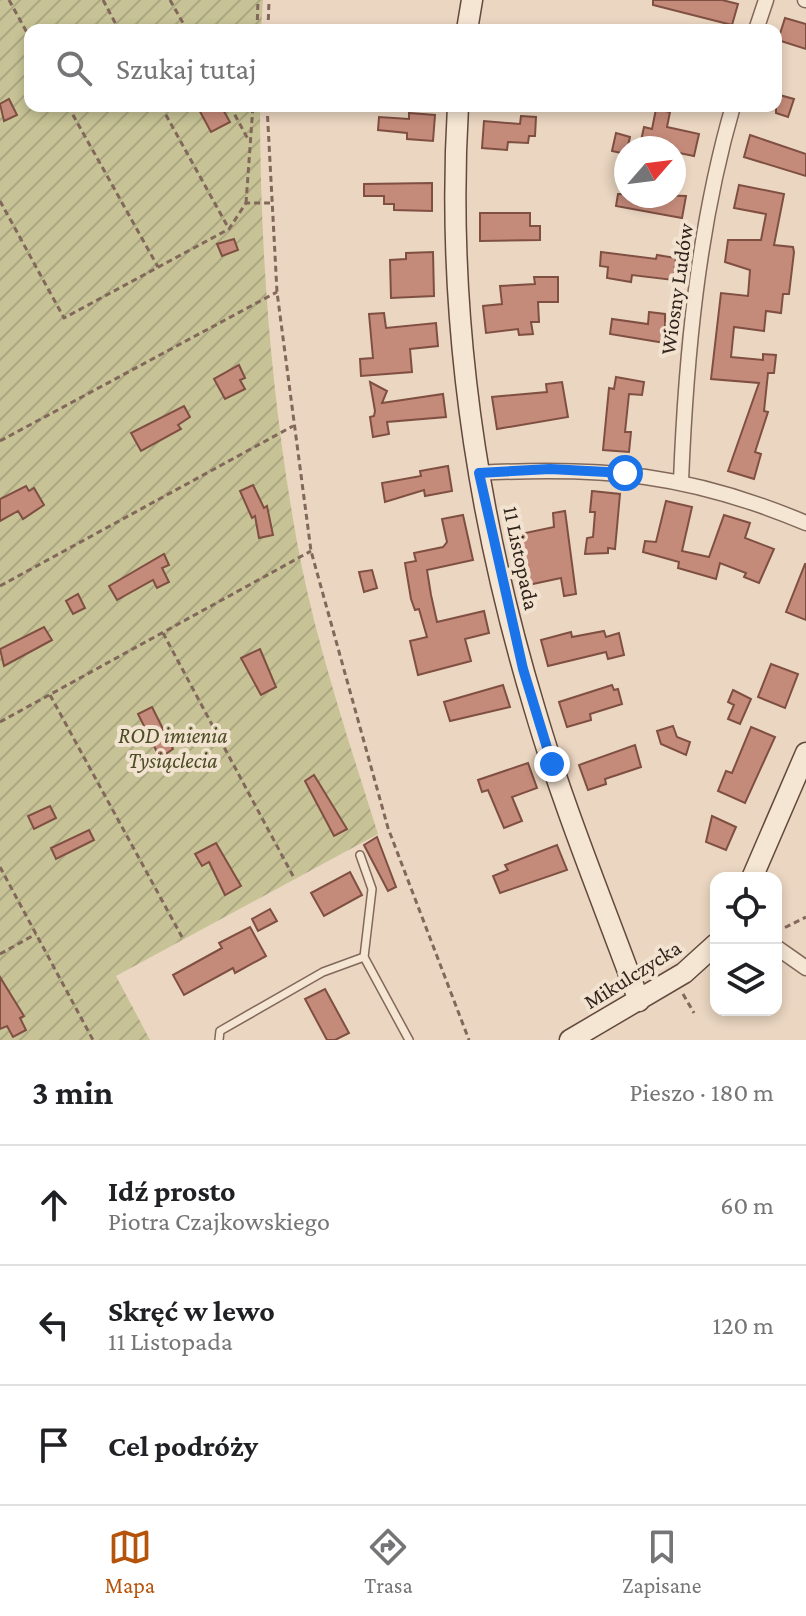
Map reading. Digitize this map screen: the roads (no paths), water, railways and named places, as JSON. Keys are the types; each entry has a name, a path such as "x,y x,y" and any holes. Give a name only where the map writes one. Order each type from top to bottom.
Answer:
{"street":[{"path":"468,24 472,0"},
{"path":"758,24 766,0"},
{"name":"11 Listopada","path":"458,112 455,160 457,282 479,473 512,626 536,713 639,1001"},
{"name":"Wiosny Ludów","path":"681,481 685,388 695,304 707,221 732,112"},
{"path":"479,473 584,470 681,481 806,523"},
{"path":"755,872 806,753"},
{"name":"Mikulczycka","path":"570,1040 684,973 710,949"},
{"path":"782,951 806,968"}],"lane":[{"path":"360,855 372,889 364,957 409,1040"},
{"path":"219,1040 220,1031 284,994 323,972 364,957"}],"park label":[{"name":"ROD imienia Tysiąclecia","path":"173,748"}]}
